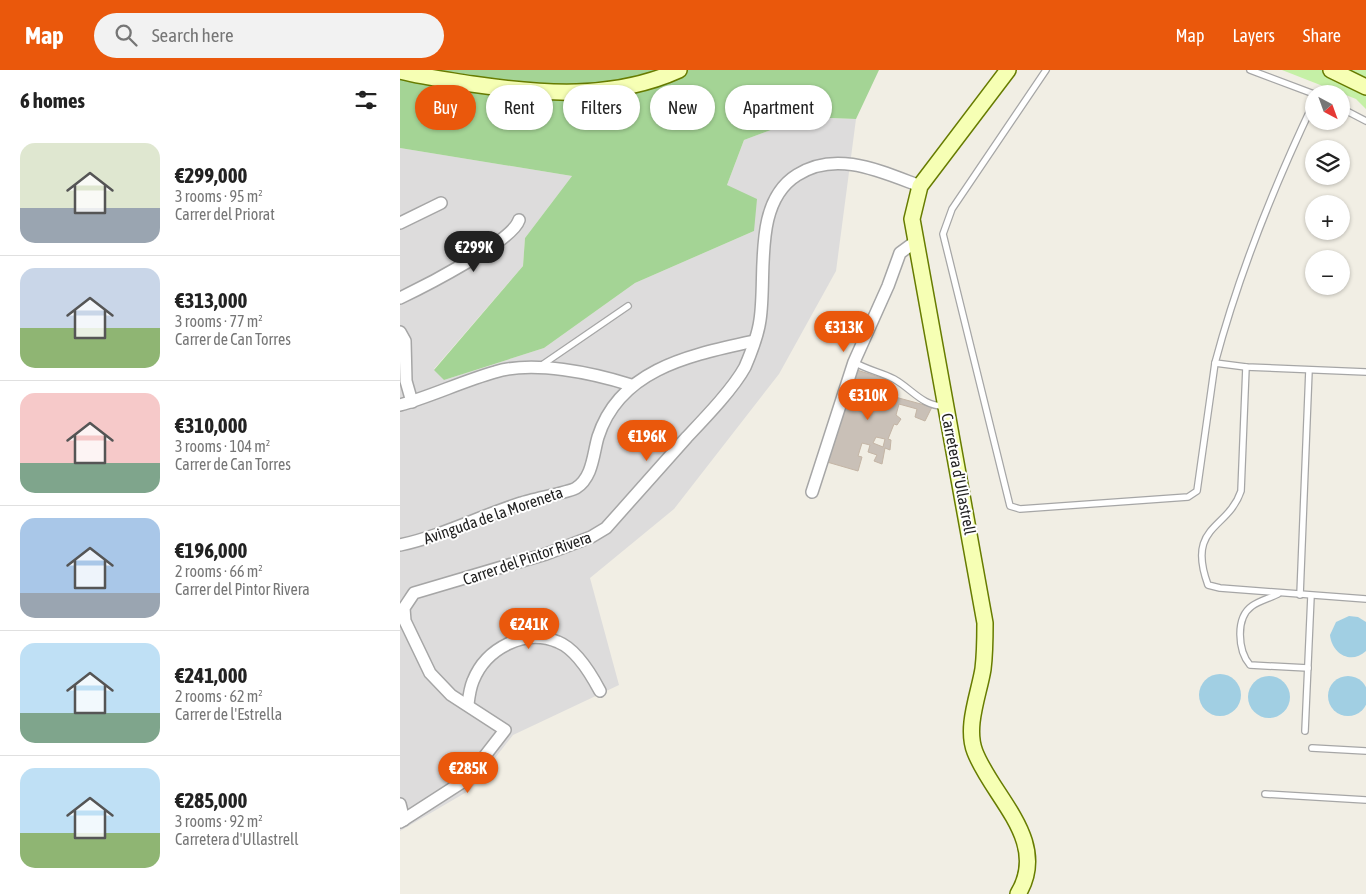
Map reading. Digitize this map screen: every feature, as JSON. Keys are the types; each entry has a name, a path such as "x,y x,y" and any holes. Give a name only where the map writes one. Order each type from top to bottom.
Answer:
{"street":[{"path":"400,71 528,92 553,94 641,84 679,70"},
{"name":"Carretera d'Ullastrell","path":"1008,70 920,186 914,203 912,219 985,623 986,647 973,718 974,750 983,769 1018,824 1026,846 1029,864 1018,894"},
{"path":"1331,70 1366,87"},
{"name":"Carrer del Pintor Rivera","path":"402,821 467,778 505,730 468,704 451,695 430,673 404,621 404,608 408,600 414,593 546,554 590,537 606,528 710,413 744,368 760,318 769,214 780,189 806,169 824,164 841,163 858,165 920,186"},
{"path":"400,223 440,203"},
{"path":"400,298 438,280 492,245 516,227 518,220"},
{"path":"812,492 854,362 888,286 900,253 915,242"},
{"path":"400,332 405,341 406,381 412,402"},
{"name":"Avinguda de la Moreneta","path":"400,545 454,529 483,516 522,503 576,488 590,471 598,436 612,408 631,385 651,372 715,351 754,341"},
{"path":"400,405 496,371 529,367 609,378 631,385"},
{"path":"468,704 473,680 488,659 508,643 525,636 559,642 586,665 600,691"},
{"path":"400,804 402,821"}],"lane":[{"path":"1046,70 952,209 943,234 1010,506 1020,509 1188,498 1197,491 1215,363 1231,303 1288,155 1305,120"},
{"path":"1250,70 1305,91"},
{"path":"1350,113 1366,121"},
{"path":"538,368 561,350 628,306"},
{"path":"854,362 896,380 926,402 937,406 946,406"},
{"path":"1215,363 1246,367 1366,372"},
{"path":"1246,367 1241,491 1238,501 1208,532 1203,543 1203,572 1208,585 1310,596 1366,599"},
{"path":"1300,595 1309,370"},
{"path":"1280,593 1252,605 1244,614 1240,635 1244,658 1250,665 1308,668"},
{"path":"1305,731 1310,596"},
{"path":"1312,748 1366,751"},
{"path":"1264,794 1366,800"}],"shaded area":[{"path":"832,118 856,119 836,271 779,374 674,509 590,578 619,685 513,735 470,790 400,831 400,148 572,176 525,238 523,266 434,369 444,380 544,348 635,283 754,231 727,185 744,140 771,130 832,130"}],"green space":[{"path":"400,70 879,70 856,119 832,118 832,85 725,85 725,130 771,130 744,140 727,185 757,199 754,231 635,283 544,348 444,380 434,370 523,266 525,238 572,176 400,148"},
{"path":"1282,70 1366,70 1366,109 1356,99 1350,97 1350,85 1320,85"},
{"path":"860,387 878,392 872,415 853,409"}],"water":[{"path":"1349,616 1358,617 1366,622 1366,651 1354,657 1338,652 1330,635 1336,622"},
{"path":"1220,674 1235,680 1241,695 1235,710 1220,716 1205,710 1199,695 1205,680"},
{"path":"1269,676 1284,682 1290,697 1284,712 1269,718 1254,712 1248,697 1254,682"},
{"path":"1340,677 1356,677 1367,688 1367,704 1356,715 1340,715 1329,704 1329,688"}],"building":[{"path":"857,370 888,380 884,394 932,407 925,421 915,417 917,409 899,404 896,415 901,419 897,425 894,424 888,439 891,440 890,450 885,448 882,464 874,461 877,455 868,452 870,445 862,443 858,456 862,457 858,471 827,462","holes":["860,387 878,392 872,415 853,409","876,437 885,439 883,447 873,443"]}]}
